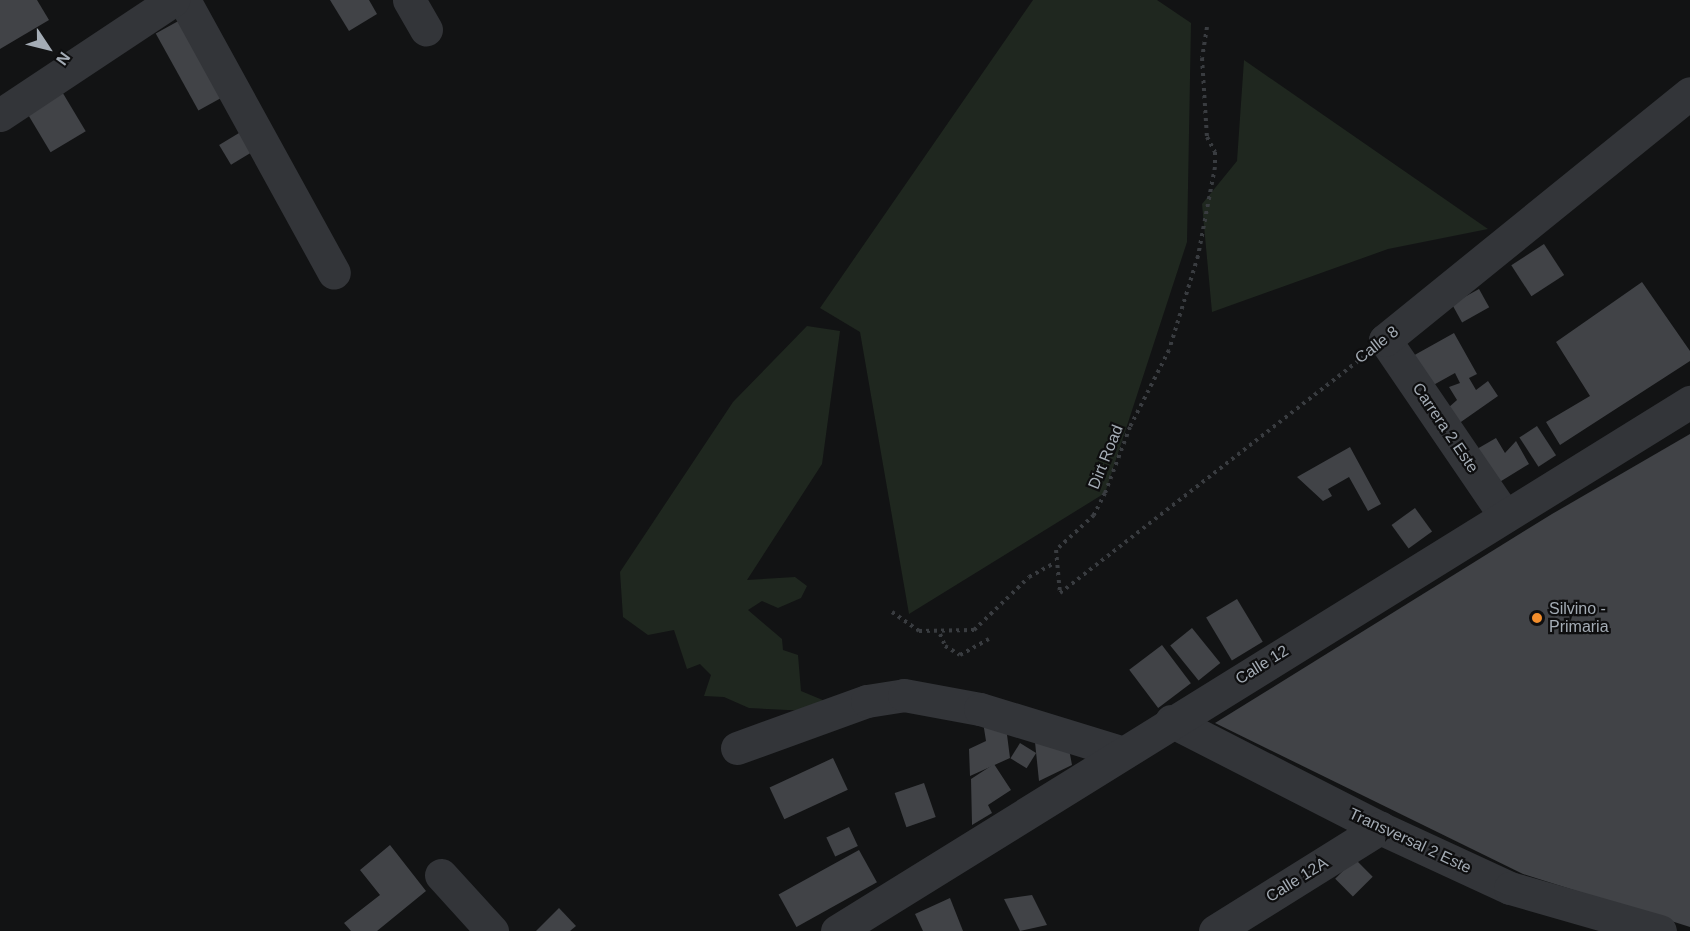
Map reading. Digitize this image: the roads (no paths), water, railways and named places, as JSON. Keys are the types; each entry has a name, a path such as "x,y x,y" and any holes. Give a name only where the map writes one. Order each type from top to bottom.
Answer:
{"street":[{"path":"1,110 173,0"},
{"path":"184,0 334,273"},
{"path":"409,0 426,29"},
{"name":"Calle 8","path":"1385,340 1690,93"},
{"name":"Carrera 2 Este","path":"1385,340 1505,516"},
{"name":"Calle 12","path":"852,927 1121,752 1690,402"},
{"path":"737,748 867,700 904,695 980,709 1121,752"},
{"name":"Transversal 2 Este","path":"1171,721 1380,828 1510,888 1660,931"},
{"name":"Calle 12A","path":"1215,931 1380,828"},
{"path":"441,875 492,931"}],"place":[{"name":"Silvino - Primaria","path":"1537,618"}]}
